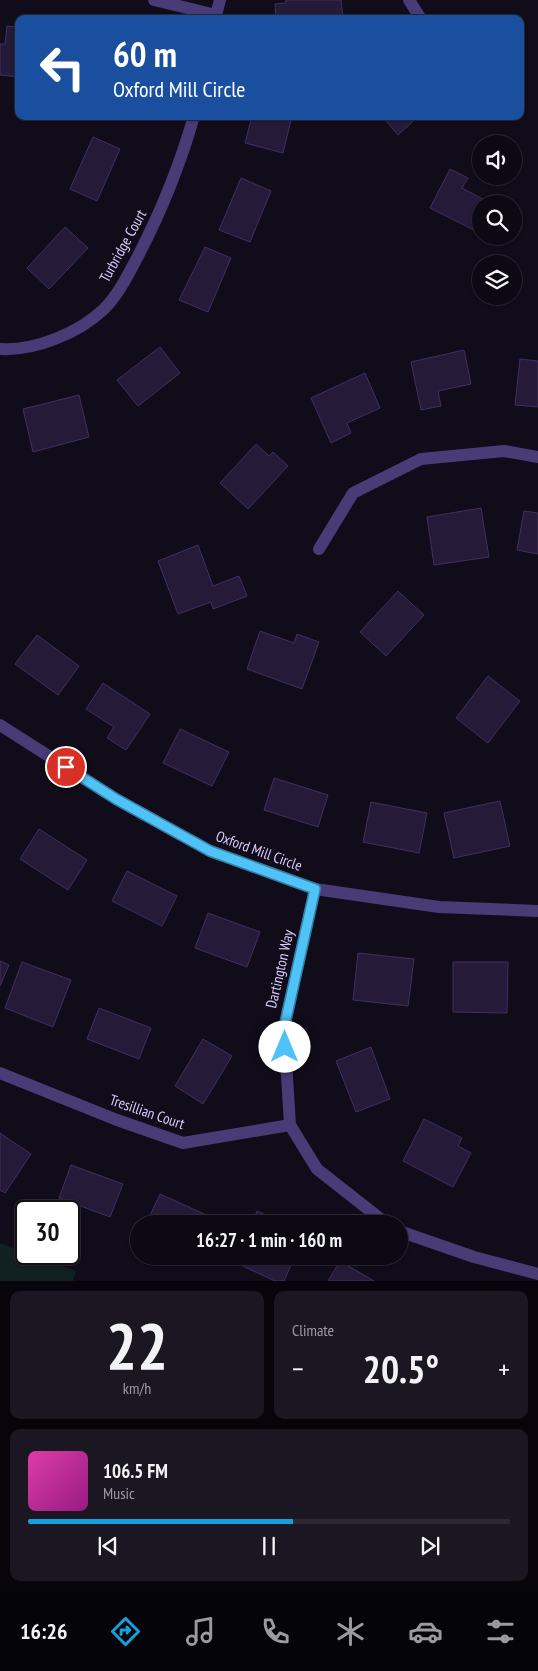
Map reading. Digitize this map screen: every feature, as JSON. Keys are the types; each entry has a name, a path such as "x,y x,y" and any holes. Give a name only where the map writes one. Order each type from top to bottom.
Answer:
{"street":[{"path":"154,0 208,15"},
{"path":"216,15 220,0"},
{"path":"409,0 418,15"},
{"name":"Turbridge Court","path":"0,349 31,347 82,326 105,308 127,278 153,228 176,174 193,120"},
{"path":"319,548 353,493 420,459 504,451 538,457"},
{"name":"Oxford Mill Circle","path":"0,725 116,799 210,851 315,889 438,907 538,911"},
{"name":"Dartington Way","path":"315,889 284,1028 290,1125 317,1169 376,1215"},
{"name":"Tresillian Court","path":"0,1073 117,1120 183,1143 290,1125"},
{"path":"408,1234 474,1258 538,1274"}],"shaded area":[{"path":"0,1243 15,1249 15,1265 60,1265 76,1271 73,1281 0,1281"}],"building":[{"path":"286,0 341,0 343,15 276,15 275,4 286,3"},
{"path":"7,26 15,27 15,77 0,75 0,44 5,44"},
{"path":"251,120 291,120 283,153 245,143"},
{"path":"385,120 415,120 398,135"},
{"path":"93,137 120,149 97,201 70,189"},
{"path":"450,169 468,178 462,188 475,195 472,195 472,229 430,208"},
{"path":"241,178 271,191 250,242 219,230"},
{"path":"65,227 88,248 49,289 27,268"},
{"path":"205,247 231,258 208,312 179,300"},
{"path":"160,347 180,373 138,406 117,380"},
{"path":"464,350 471,384 438,391 441,406 421,410 411,362"},
{"path":"520,359 538,361 538,407 515,405"},
{"path":"365,373 380,408 347,423 351,433 331,443 311,398"},
{"path":"79,395 89,437 33,452 23,409"},
{"path":"256,444 269,456 273,452 288,466 248,509 220,483"},
{"path":"481,508 489,557 434,565 427,517"},
{"path":"524,511 538,513 538,554 517,550"},
{"path":"198,545 213,586 239,576 247,596 213,609 211,602 178,614 158,561"},
{"path":"398,591 424,615 386,656 360,632"},
{"path":"260,631 294,643 297,634 319,642 302,689 247,669"},
{"path":"37,635 79,666 58,695 15,664"},
{"path":"488,676 520,701 488,743 456,718"},
{"path":"103,683 150,714 126,750 107,738 114,727 86,709"},
{"path":"180,729 229,752 212,786 163,763"},
{"path":"274,778 328,795 318,827 264,810"},
{"path":"500,801 510,846 454,858 444,813"},
{"path":"371,802 427,813 419,853 363,842"},
{"path":"39,829 87,860 68,890 20,859"},
{"path":"127,871 177,896 162,926 112,901"},
{"path":"208,913 260,932 247,967 195,948"},
{"path":"358,953 414,959 408,1006 353,1000"},
{"path":"0,961 9,965 0,986"},
{"path":"22,962 71,980 53,1027 5,1008"},
{"path":"453,962 508,962 507,1013 453,1012"},
{"path":"99,1008 151,1028 139,1059 87,1039"},
{"path":"203,1039 232,1056 203,1104 175,1086"},
{"path":"371,1047 390,1099 356,1112 336,1061"},
{"path":"424,1119 462,1138 458,1146 471,1153 453,1187 403,1161"},
{"path":"0,1133 31,1154 5,1193 0,1190"},
{"path":"71,1165 123,1184 110,1217 80,1206 80,1200 59,1198"},
{"path":"160,1194 206,1215 150,1215"},
{"path":"257,1211 266,1215 255,1215"},
{"path":"240,1265 291,1265 284,1281 275,1281"},
{"path":"338,1265 347,1265 374,1281 328,1281"}],"route":[{"path":"66,767 116,799 210,851 315,889 284,1028 285,1047"}]}
